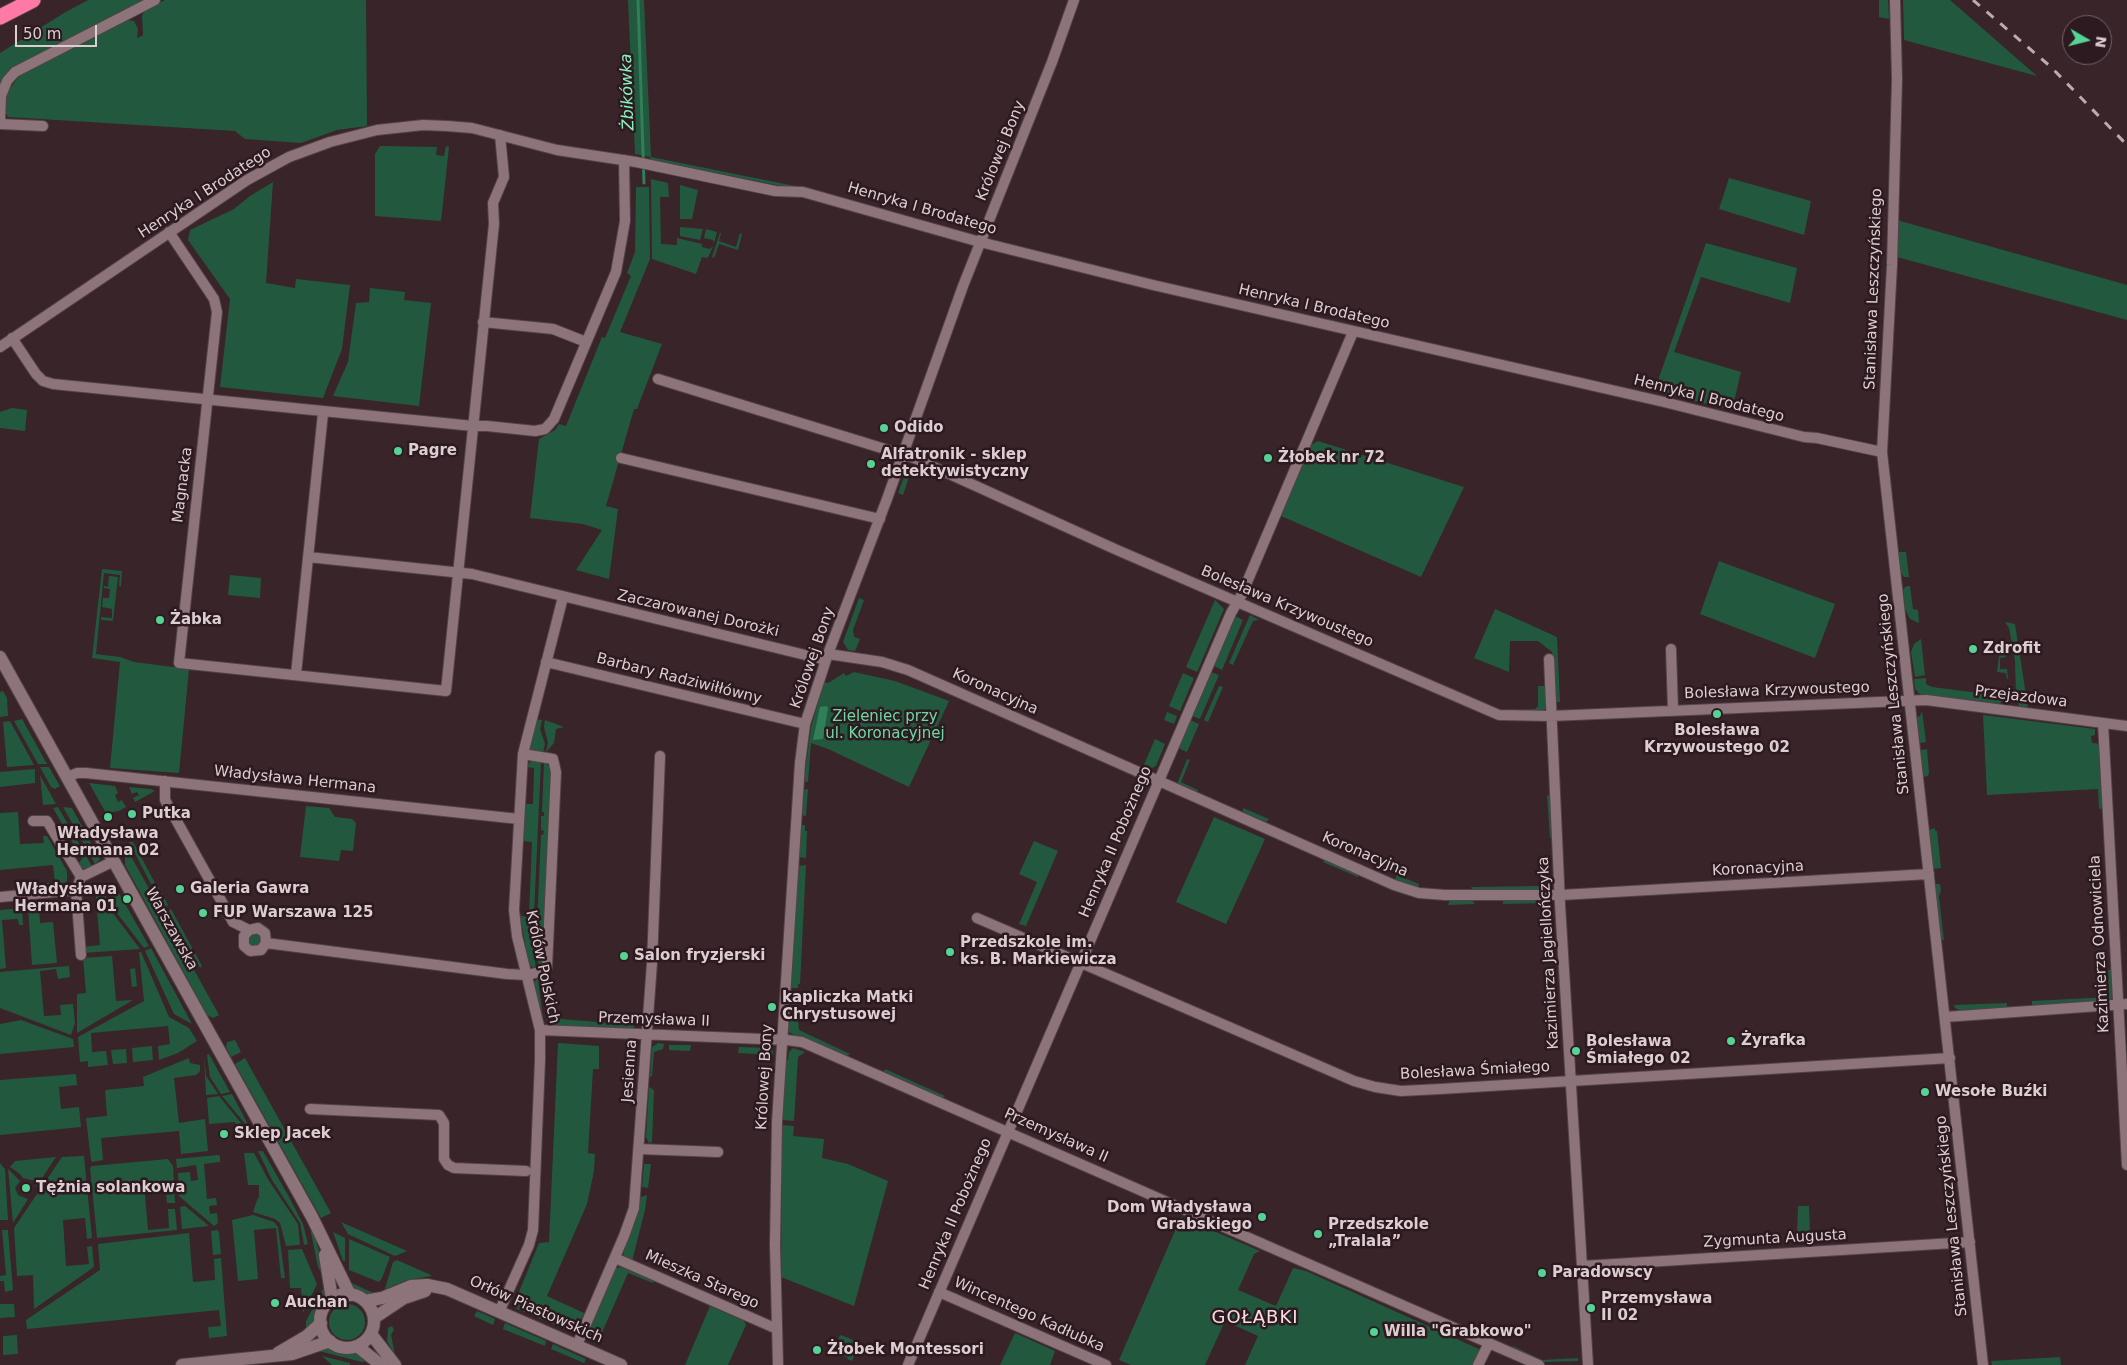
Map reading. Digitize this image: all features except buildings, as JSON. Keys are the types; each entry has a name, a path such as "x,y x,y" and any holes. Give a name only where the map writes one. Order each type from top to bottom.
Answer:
{"highway":[{"path":"0,17 33,0"}],"street":[{"path":"43,126 0,123 1,96 7,81 15,72 156,0"},
{"name":"Królowej Bony","path":"778,1365 776,1174 782,1040 800,763 806,724 827,657 904,454 980,242 1052,62 1074,0"},
{"name":"Stanisława Leszczyńskiego","path":"1895,0 1897,79 1892,265 1882,452 1984,1365"},
{"name":"Henryka I Brodatego","path":"0,347 247,180 288,157 330,142 377,130 423,125 472,128 557,150 636,162 774,191 803,192 980,242 1153,285 1664,402 1804,437 1882,452"},
{"path":"324,413 296,674 446,691 494,224 493,203 504,177 500,135"},
{"path":"12,338 36,374 43,381 53,384 324,413 535,431 545,429 554,419 616,272 625,221 624,160"},
{"name":"Magnacka","path":"169,232 214,299 217,312 179,663 296,674"},
{"path":"483,322 553,329 586,342"},
{"name":"Henryka II Pobożnego","path":"908,1365 1080,962 1232,612 1239,602 1354,332"},
{"name":"Bolesława Krzywoustego","path":"658,379 904,454 1499,716 1552,716 1911,701"},
{"path":"621,458 880,519"},
{"name":"Zaczarowanej Dorożki","path":"308,557 472,574 563,597 827,657"},
{"name":"Królów Polskich","path":"499,1312 532,1237 540,1030 526,976 514,910 523,754 563,597"},
{"name":"Bolesława Krzywoustego","path":"1671,649 1673,710"},
{"name":"Warszawska","path":"0,657 312,1217 350,1295"},
{"name":"Koronacyjna","path":"827,657 882,662 908,670 1394,885 1419,893 1445,895 1561,895 1929,874"},
{"name":"Kazimierza Jagiellończyka","path":"1549,659 1588,1365"},
{"name":"Barbary Radziwiłłówny","path":"546,662 806,724"},
{"name":"Przejazdowa","path":"1911,701 1938,701 2127,726"},
{"name":"Kazimierza Odnowiciela","path":"2103,723 2123,1005 2127,1164"},
{"path":"266,943 526,976 544,971 547,967 556,772 553,759 523,754"},
{"name":"Jesienna","path":"577,1345 615,1258 634,1208 647,1035 656,878 660,756"},
{"name":"Władysława Hermana","path":"68,777 77,773 86,773 165,780 519,819"},
{"path":"165,780 165,800 233,922 249,930 258,928 266,936 266,943 261,950 256,952 247,949 243,940 249,930"},
{"path":"33,821 47,821 81,877"},
{"path":"81,955 76,890 81,877 114,861"},
{"path":"0,897 76,890"},
{"name":"Bolesława Śmiałego","path":"977,918 1354,1081 1375,1087 1405,1090 1950,1058"},
{"path":"1945,1017 2123,1005"},
{"name":"Przemysława II","path":"540,1030 802,1042 1538,1365"},
{"path":"310,1109 439,1115 444,1123 444,1159 448,1165 454,1168 526,1171"},
{"path":"639,1149 718,1152"},
{"name":"Warszawska","path":"312,1217 326,1258 332,1299"},
{"name":"Zygmunta Augusta","path":"1582,1266 1970,1242"},
{"name":"Mieszka Starego","path":"615,1258 777,1329"},
{"name":"Orłów Piastowskich","path":"365,1301 382,1298 411,1286 427,1284 450,1290 621,1365"},
{"path":"374,1318 404,1298 436,1287"},
{"name":"Wincentego Kadłubka","path":"939,1292 1106,1365"},
{"path":"350,1295 365,1301 374,1318 371,1334 365,1341 357,1346 343,1348 325,1336 321,1323 324,1310 332,1299 350,1295"},
{"path":"276,1354 307,1336 321,1323"},
{"path":"371,1334 395,1365"},
{"path":"182,1365 214,1364 276,1354 292,1354 330,1341"},
{"path":"1478,1365 1489,1344"},
{"path":"357,1346 381,1365"}],"green space":[{"path":"88,0 146,0 19,65 9,71 0,83 0,53"},
{"path":"165,0 366,0 367,126 337,130 301,143 245,139 235,131 8,117 6,113 6,100 9,90 20,75 127,20 134,21 138,29 137,38 142,36 142,16 145,10"},
{"path":"628,0 644,0 651,157 805,188 776,185 651,160 650,157 635,154"},
{"path":"1879,0 1888,0 1889,19 1879,17"},
{"path":"1903,0 1950,0 2037,76 1904,40"},
{"path":"380,146 437,147 436,155 444,156 446,146 449,147 441,221 375,216 375,154"},
{"path":"1729,178 1811,201 1804,235 1719,209"},
{"path":"651,179 668,183 669,197 660,197 661,244 677,245 677,238 702,244 702,247 710,249 713,246 707,258 702,257 696,274 652,259"},
{"path":"273,182 266,283 295,288 296,279 350,285 342,349 323,398 220,387 230,299 188,240 190,230 234,209 250,196"},
{"path":"680,185 698,190 692,219 680,219"},
{"path":"636,187 649,187 650,259 620,332 662,344 637,409 634,409 606,506 618,509 609,579 576,570 602,530 583,524 530,518 539,439 555,430 559,424 566,426 602,337 605,338 631,276 627,273 635,252"},
{"path":"1897,220 2127,285 2127,320 1897,257"},
{"path":"680,227 703,229 700,240 680,236"},
{"path":"706,229 717,232 714,243 713,240 704,238"},
{"path":"720,233 719,241 736,247 740,233 742,234 738,250 719,244 714,258 712,257"},
{"path":"1706,243 1797,268 1790,303 1701,277 1674,352 1741,372 1732,410 1660,393 1655,389"},
{"path":"370,288 405,292 404,300 431,303 419,406 333,396 348,362 356,303 369,302"},
{"path":"12,408 27,410 25,431 0,428 0,412"},
{"path":"1318,441 1464,487 1421,577 1281,516 1311,445"},
{"path":"916,463 930,470 927,475 917,472 910,474 903,495 898,493 907,469 911,466 914,467"},
{"path":"1898,552 1906,552 1909,577 1904,577 1901,573"},
{"path":"1719,561 1835,604 1815,658 1700,614"},
{"path":"102,569 122,571 121,586 119,586 120,575 104,573 96,654 120,657 134,662 189,669 179,773 110,768 120,662 92,658"},
{"path":"230,575 261,578 260,598 228,595"},
{"path":"109,576 118,577 113,621 101,620 101,617 112,618 112,609 102,607 103,598 109,598 110,589 104,588 104,586 108,587"},
{"path":"1910,586 1913,609 1918,610 1919,623 1910,619 1905,609 1903,589"},
{"path":"859,598 864,600 853,630 854,637 860,639 855,651 848,650 843,642"},
{"path":"1215,600 1224,609 1197,672 1186,667"},
{"path":"1495,609 1557,637 1560,702 1556,702 1552,652 1538,641 1510,641 1509,672 1474,658"},
{"path":"1250,615 1259,620 1253,621 1233,665 1229,663"},
{"path":"1235,616 1243,620 1222,670 1214,666"},
{"path":"2005,622 2015,624 2028,708 2019,706 2016,695 2015,661 2009,628"},
{"path":"1921,639 1925,675 1915,677 1911,652 1914,644"},
{"path":"2001,642 2006,657 2000,658 2000,669 2007,669 2007,680 2006,673 1997,672"},
{"name":"Zieleniec przy ul. Koronacyjnej","path":"854,672 895,681 949,701 909,787 811,743 808,782 804,781 811,727 824,682 828,683 844,673 846,676"},
{"path":"1211,672 1219,675 1200,719 1192,716"},
{"path":"1183,673 1194,678 1180,711 1169,706"},
{"path":"1926,678 1926,684 1932,687 2002,696 2004,689 2007,692 2007,697 1999,704 1920,694 1915,689 1914,679"},
{"path":"1219,686 1223,687 1208,722 1204,720"},
{"path":"1538,686 1546,686 1545,709 1525,712 1524,710 1535,709 1538,706"},
{"path":"3,691 7,698 8,716 0,717 0,692"},
{"path":"1922,711 1926,742 1920,743 1917,717 1920,716"},
{"path":"1167,712 1177,716 1174,724 1164,720"},
{"path":"1983,715 2095,729 2095,735 2091,736 2092,743 2101,744 2104,808 2099,809 2098,789 1987,795"},
{"path":"22,719 47,764 38,764 14,721"},
{"path":"535,719 542,720 540,729 545,744 543,753 532,751 528,746"},
{"path":"545,720 564,727 556,729 554,743 546,752 548,743 544,727"},
{"path":"1190,720 1199,724 1187,752 1178,748"},
{"path":"10,721 34,765 7,767 3,722"},
{"path":"1155,739 1165,744 1156,766 1152,768 1143,767"},
{"path":"1927,749 1929,773 1928,776 1923,777 1920,750"},
{"path":"1187,759 1190,760 1181,782 1198,790 1197,793 1177,784"},
{"path":"531,761 541,761 534,914 529,914 532,842 523,841 525,804 533,804 534,768 526,767"},
{"path":"544,762 551,768 542,963 539,968 536,946 541,835 543,835 544,831 541,830 541,816 544,816 544,812 542,812"},
{"path":"40,767 49,767 60,786 55,789 51,787"},
{"path":"35,769 35,783 0,787 0,772"},
{"path":"40,775 56,804 43,805"},
{"path":"89,783 115,786 118,793 115,795 118,802 122,800 126,807 119,811 106,813"},
{"path":"129,787 155,791 135,802 133,798 139,795 137,792 132,794"},
{"path":"808,789 806,816 804,816 802,813 803,790"},
{"path":"1547,795 1551,797 1552,838 1550,838"},
{"path":"306,806 329,808 335,817 352,819 356,823 353,851 341,850 339,861 300,857"},
{"path":"58,807 92,866 89,868 80,869 78,864 82,859 53,808"},
{"path":"63,807 72,808 100,859 95,864"},
{"path":"1243,808 1269,819 1266,822 1243,812"},
{"path":"18,812 20,844 44,843 43,836 47,836 67,871 67,881 61,886 48,887 47,883 55,882 53,865 0,870 0,813"},
{"path":"1214,817 1265,839 1226,924 1176,902"},
{"path":"802,825 805,825 805,831 807,831 806,858 799,857"},
{"path":"1935,828 1935,831 1937,831 1941,868 1933,869 1929,830"},
{"path":"1034,841 1058,851 1026,926 1019,924 1037,882 1019,874"},
{"path":"129,842 133,842 155,883 151,884"},
{"path":"127,849 219,1015 213,1018 207,1015 125,865"},
{"path":"1325,859 1358,874 1358,877 1323,862"},
{"path":"806,865 800,984 798,984 798,988 793,988 791,987 798,866"},
{"path":"1397,875 1419,884 1418,888 1395,880"},
{"path":"1549,877 1550,889 1473,890 1471,887 1540,886"},
{"path":"87,883 101,884 112,912 140,949 83,953 82,947 100,945 95,886 85,886"},
{"path":"105,884 112,884 120,895 149,946 144,948 116,912"},
{"path":"1935,884 1940,884 1941,890 1939,896 1944,940 1941,940"},
{"path":"158,886 168,905 166,908 154,889"},
{"path":"1450,899 1471,899 1475,904 1448,905"},
{"path":"1503,899 1550,899 1550,903 1503,904"},
{"path":"28,907 39,907 40,923 53,922 57,963 32,965"},
{"path":"22,908 23,925 19,925 18,919 2,920 6,968 0,969 0,910"},
{"path":"171,909 202,966 200,968 167,912"},
{"path":"520,916 534,917 533,946 536,969 529,965"},
{"path":"254,931 262,934 262,945 253,948 248,944 247,937"},
{"path":"151,948 192,1024 174,1014 145,951"},
{"path":"139,952 141,952 169,1017 189,1028 197,1041 178,1053 159,1060 158,1046 170,1044 168,1026 91,1033 92,1052 106,1051 108,1065 88,1067 88,1061 80,1062 78,1037 144,1001"},
{"path":"112,956 116,1001 133,1000 77,1033 77,994 86,993 83,958"},
{"path":"69,966 70,977 58,979 56,969 40,971 44,1016 61,1015 60,1005 73,1004 75,1023 71,1035 0,1008 0,972"},
{"path":"135,968 137,986 132,987 130,969"},
{"path":"2112,969 2114,994 2111,1000 2032,1006 2032,1001 2109,997 2108,970"},
{"path":"550,976 549,1018 634,1025 634,1030 554,1026 547,1022 541,977"},
{"path":"538,978 543,1020 533,983"},
{"path":"799,994 797,1012 789,1010 790,996"},
{"path":"2007,1003 2007,1008 1959,1010 1954,1005"},
{"path":"21,1020 73,1039 74,1047 0,1054 0,1024"},
{"path":"788,1021 798,1021 799,1030 850,1054 846,1056 801,1036 794,1035 789,1032 788,1028"},
{"path":"235,1040 241,1052 231,1057 226,1047 227,1042"},
{"path":"558,1043 599,1046 599,1069 593,1069 588,1153 595,1154 594,1171 587,1204 547,1296 584,1313 577,1328 571,1332 515,1308 514,1304 539,1243 549,1242"},
{"path":"658,1043 664,1044 663,1049 654,1052 652,1076 650,1077 652,1047"},
{"path":"669,1045 691,1045 690,1051 669,1050"},
{"path":"152,1046 153,1060 133,1062 132,1048"},
{"path":"739,1047 773,1048 773,1055 738,1053"},
{"path":"793,1048 805,1052 798,1057 794,1121 782,1120 786,1059 788,1060 789,1052"},
{"path":"126,1049 127,1063 113,1064 111,1050"},
{"path":"209,1054 230,1092 221,1094 210,1077 207,1055"},
{"path":"204,1055 206,1076 218,1094 206,1095"},
{"path":"189,1058 190,1063 200,1065 200,1071 196,1075 174,1078 179,1123 205,1119 208,1151 181,1154 179,1131 101,1138 103,1160 92,1162 86,1118 107,1116 105,1090 144,1086 143,1077"},
{"path":"245,1058 331,1213 321,1218 235,1064"},
{"path":"885,1069 945,1096 942,1098 884,1072"},
{"path":"76,1074 77,1085 59,1087 61,1109 79,1107 81,1127 0,1135 0,1080"},
{"path":"649,1087 654,1090 652,1142 649,1143 646,1137"},
{"path":"232,1094 254,1136 251,1137 246,1125 222,1096"},
{"path":"219,1096 241,1123 247,1137 241,1134 235,1122 209,1124 207,1098"},
{"path":"782,1125 794,1126 793,1136 824,1139 822,1158 848,1164 888,1181 854,1306 781,1277"},
{"path":"258,1151 263,1151 289,1197 303,1224 308,1244 304,1245 300,1223 272,1180"},
{"path":"244,1153 254,1153 269,1181 298,1224 300,1245 286,1246 280,1223 275,1219 253,1212 259,1197 259,1185 248,1185"},
{"path":"84,1156 92,1238 87,1239 85,1218 63,1220 66,1266 89,1264 87,1247 92,1246 94,1267 34,1309 33,1275 17,1276 14,1228 62,1157"},
{"path":"220,1156 220,1162 204,1164 207,1199 216,1198 217,1205 209,1206 210,1214 217,1213 218,1223 214,1226 179,1196 178,1173 190,1172 191,1181 198,1180 196,1165 177,1168 176,1159"},
{"path":"56,1157 36,1187 35,1181 23,1178 10,1167 15,1161"},
{"path":"168,1159 173,1166 175,1203 167,1203 165,1182 144,1184 148,1230 169,1228 168,1209 175,1209 177,1230 97,1238 90,1168 92,1166"},
{"path":"0,1163 5,1169 8,1220 0,1220"},
{"path":"644,1164 651,1164 648,1188 642,1187"},
{"path":"8,1169 20,1181 15,1188 18,1195 28,1199 13,1223"},
{"path":"647,1195 632,1261 625,1257 623,1253 636,1219 641,1197"},
{"path":"185,1206 209,1226 182,1229 180,1207"},
{"path":"1798,1206 1809,1206 1810,1232 1797,1233"},
{"path":"253,1215 274,1222 278,1227 285,1278 281,1278 276,1228 254,1230 258,1279 238,1281 232,1220"},
{"path":"1181,1217 1260,1251 1254,1254 1238,1290 1276,1306 1293,1268 1306,1271 1481,1350 1473,1365 1245,1365 1258,1336 1225,1321 1205,1365 1131,1365 1119,1360"},
{"path":"341,1222 407,1251 395,1256 348,1234"},
{"path":"312,1226 326,1276 323,1276 318,1267 310,1228"},
{"path":"2,1230 8,1230 13,1290 5,1292 4,1281 0,1281 0,1276 6,1275"},
{"path":"217,1230 219,1232 221,1254 213,1255 211,1231"},
{"path":"333,1232 345,1238 345,1261 343,1261"},
{"path":"189,1233 193,1282 215,1280 214,1259 221,1258 227,1336 209,1338 208,1327 221,1326 219,1310 27,1329 26,1320 100,1270 98,1244"},
{"path":"349,1239 390,1257 379,1282 349,1270"},
{"path":"302,1249 317,1284 303,1313 301,1288 290,1288 288,1250"},
{"path":"397,1260 431,1276 407,1280 385,1289 393,1262"},
{"path":"621,1267 654,1281 653,1283 628,1273 597,1344 592,1342 589,1331 616,1268"},
{"path":"347,1281 378,1295 365,1295 353,1289"},
{"path":"327,1286 327,1294 318,1308 315,1321 306,1331 306,1321 323,1289"},
{"path":"0,1304 14,1304 15,1317 0,1318"},
{"path":"347,1304 354,1305 360,1309 364,1315 364,1329 360,1335 354,1339 347,1340 340,1339 334,1335 330,1329 329,1322 330,1315 334,1309 340,1305"},
{"path":"710,1306 744,1321 746,1325 728,1365 685,1365"},
{"path":"477,1311 495,1319 493,1325 474,1316"},
{"path":"505,1323 546,1341 545,1346 503,1329"},
{"path":"392,1326 394,1330 391,1335 395,1355 387,1341 388,1328"},
{"path":"1015,1333 1055,1351 1050,1365 1000,1365"},
{"path":"17,1335 18,1354 3,1355 3,1336"},
{"path":"841,1335 860,1343 852,1361 847,1359 848,1357 835,1355"},
{"path":"553,1344 586,1359 584,1363 551,1349"},
{"path":"1513,1346 1542,1360 1578,1358 1578,1361 1544,1362 1513,1349"},
{"path":"326,1348 343,1353 357,1354 366,1361 362,1362 319,1351"},
{"path":"322,1356 350,1363 350,1365 332,1365"},
{"path":"2060,1357 2061,1365 1992,1365 1991,1361"}],"shaded area":[{"path":"827,706 823,739 813,740 820,707"}],"waterway":[{"name":"Żbikówka","path":"638,0 644,183"}],"railway":[{"path":"1973,0 2051,67 2127,145"}],"place":[{"name":"Odido","path":"884,428"},
{"name":"Pagre","path":"398,451"},
{"name":"Żłobek nr 72","path":"1268,458"},
{"name":"Alfatronik - sklep detektywistyczny","path":"871,464"},
{"name":"Żabka","path":"160,620"},
{"name":"Zdrofit","path":"1973,649"},
{"name":"Bolesława Krzywoustego 02","path":"1717,714"},
{"name":"Putka","path":"132,814"},
{"name":"Władysława Hermana 02","path":"108,817"},
{"name":"Galeria Gawra","path":"180,889"},
{"name":"Władysława Hermana 01","path":"127,899"},
{"name":"FUP Warszawa 125","path":"203,913"},
{"name":"Przedszkole im. ks. B. Markiewicza","path":"950,952"},
{"name":"Salon fryzjerski","path":"624,956"},
{"name":"kapliczka Matki Chrystusowej","path":"772,1007"},
{"name":"Żyrafka","path":"1731,1041"},
{"name":"Bolesława Śmiałego 02","path":"1576,1051"},
{"name":"Wesołe Buźki","path":"1925,1092"},
{"name":"Sklep Jacek","path":"224,1134"},
{"name":"Tężnia solankowa","path":"26,1188"},
{"name":"Dom Władysława Grabskiego","path":"1262,1217"},
{"name":"Przedszkole „Tralala”","path":"1318,1234"},
{"name":"Paradowscy","path":"1542,1273"},
{"name":"Auchan","path":"275,1303"},
{"name":"Przemysława II 02","path":"1591,1308"},
{"name":"Willa \"Grabkowo\"","path":"1374,1332"},
{"name":"Żłobek Montessori","path":"817,1350"}],"district":[{"name":"GOŁĄBKI","path":"1255,1318"}]}
